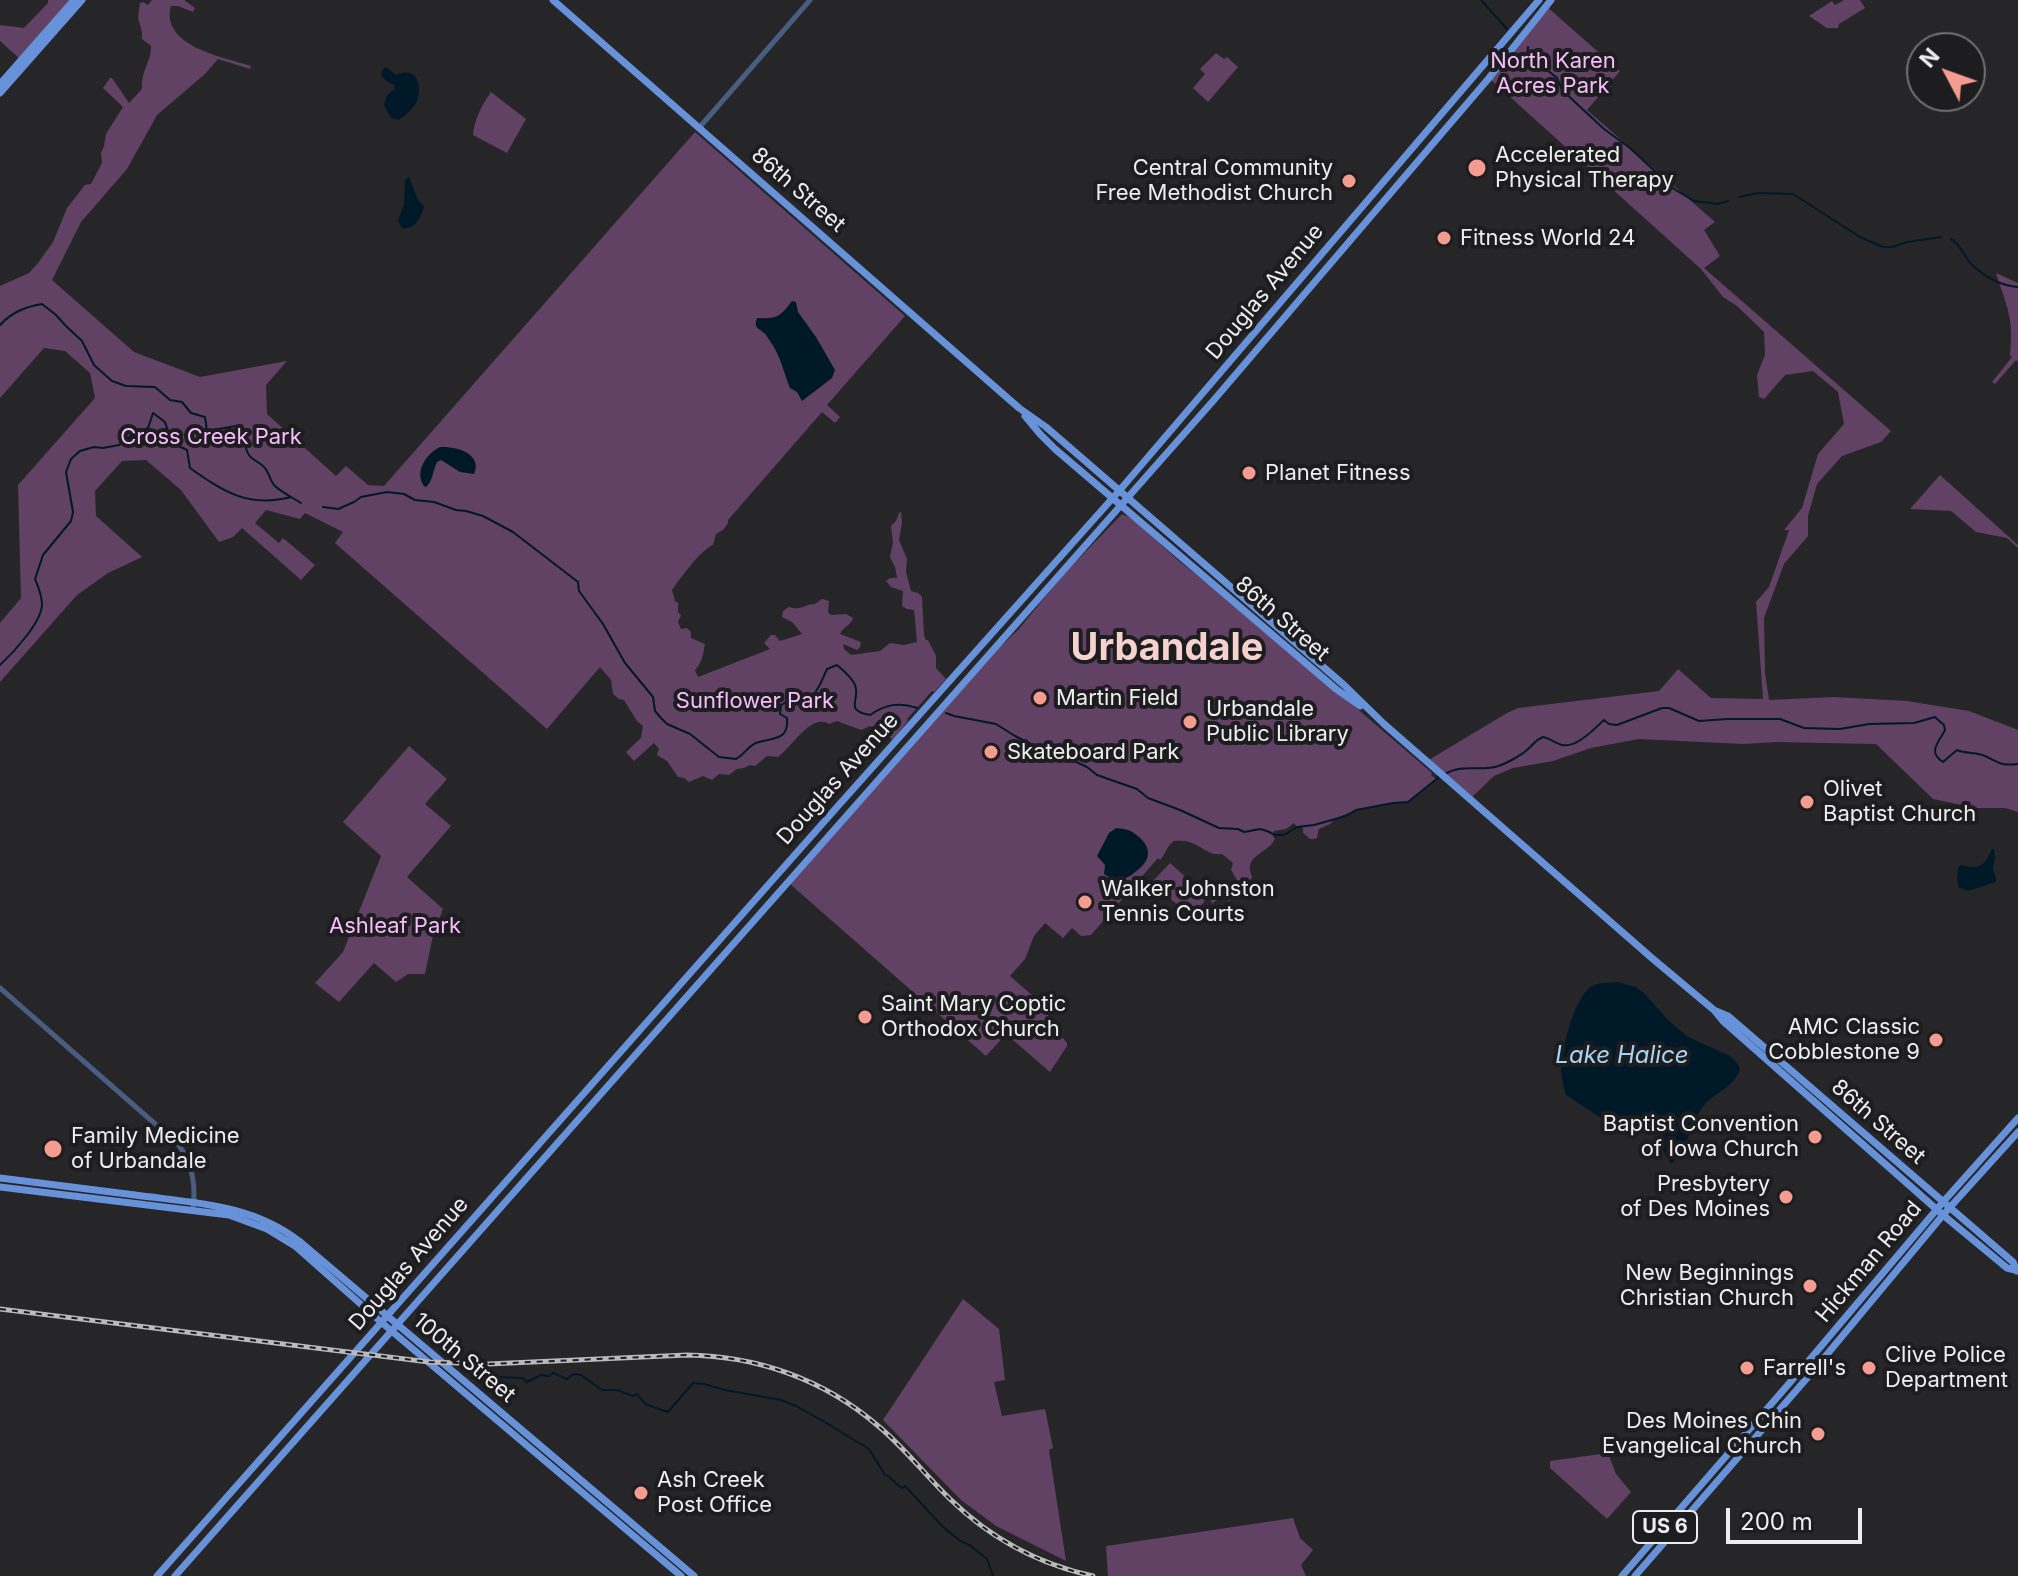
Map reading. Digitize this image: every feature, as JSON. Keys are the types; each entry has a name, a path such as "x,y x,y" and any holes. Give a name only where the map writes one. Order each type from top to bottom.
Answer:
{"main road":[{"path":"0,84 74,0"},
{"path":"0,93 82,0"},
{"name":"86th Street","path":"553,0 1019,408 1046,427 1344,685 1384,724 1653,959 1714,1010 1728,1016 2007,1268 2017,1271"},
{"name":"Douglas Avenue","path":"157,1576 1119,491 1539,0"},
{"name":"Douglas Avenue","path":"175,1576 1213,401 1489,78 1551,0"},
{"path":"1213,401 1208,391 1224,369"},
{"name":"86th Street","path":"1019,408 1040,434 1121,506 1336,689 1384,724"},
{"name":"Hickman Road","path":"1635,1576 1814,1370 2018,1118"},
{"name":"Hickman Road","path":"1622,1576 1943,1209 2018,1132"},
{"path":"0,1178 193,1207"},
{"path":"0,1187 193,1207"},
{"name":"100th Street","path":"193,1207 257,1225 295,1246 681,1576"},
{"name":"100th Street","path":"394,1328 694,1576"}],"street":[{"path":"699,128 810,0"},
{"path":"0,988 178,1144 187,1157 193,1175 193,1207"}],"green space":[{"path":"48,0 74,0 21,60 0,41 0,25 24,28"},
{"path":"152,0 184,0 195,8 193,12 171,6 170,20 175,31 196,48 251,66 250,69 218,59 157,115 127,169 81,222 52,280 134,352 200,377 287,361 266,385 267,414 336,476 346,466 368,485 384,486 695,132 905,316 827,405 840,417 835,423 822,412 728,520 723,530 716,534 713,545 697,558 672,590 681,615 678,622 681,629 687,628 691,638 705,644 695,670 698,677 770,649 764,643 771,635 780,641 802,634 792,622 782,617 783,611 789,607 815,604 822,599 829,601 828,612 831,615 846,614 853,618 840,634 861,642 857,650 843,644 851,655 880,651 890,643 904,645 917,642 914,610 902,606 903,591 891,587 886,581 897,578 890,557 893,542 891,526 901,512 899,540 907,559 906,572 911,591 922,597 924,635 936,656 936,668 946,679 907,719 893,740 878,727 861,730 837,721 816,723 802,732 778,757 767,756 755,766 737,769 729,775 719,774 712,780 703,776 689,782 678,777 667,761 657,755 659,749 654,743 634,761 626,752 641,738 643,726 624,700 613,694 611,680 600,667 547,729 335,543 343,532 305,513 300,519 266,510 255,523 279,543 283,538 315,565 301,580 242,528 233,537 219,542 181,490 146,460 122,461 95,491 96,516 142,557 108,573 77,595 0,682 0,623 21,598 18,485 95,398 90,373 65,351 44,348 0,398 0,286 29,273 38,263 53,242 67,208 85,185 91,184 102,163 106,134 123,107 103,88 110,78 129,103 142,89 151,46 142,39 138,18 140,3 148,5"},
{"path":"1844,0 1860,0 1865,8 1839,24 1838,28 1827,28 1809,16 1832,1 1835,5"},
{"name":"North Karen Acres Park","path":"1546,6 1620,71 1587,110 1715,222 1704,230 1720,256 1704,268 1891,431 1881,442 1842,456 1817,484 1808,516 1808,536 1784,564 1764,618 1769,700 1833,697 1907,701 1969,711 2018,730 2018,812 2005,808 1966,808 1933,799 1876,744 1744,744 1639,739 1513,768 1494,776 1470,799 1427,761 1518,708 1659,691 1678,669 1711,698 1763,699 1756,602 1769,587 1789,530 1784,530 1802,508 1818,454 1844,424 1838,392 1813,371 1785,375 1764,399 1759,397 1757,375 1765,355 1764,332 1723,297 1701,269 1489,78"},
{"path":"1216,53 1224,59 1227,57 1238,67 1208,102 1193,88 1205,74 1200,69"},
{"path":"491,92 526,119 507,153 473,135 479,113"},
{"path":"1996,273 2018,283 2018,362 2016,360 1995,384 1992,382 2012,357 2009,313"},
{"path":"1940,475 2018,548 2007,538 1976,532 1951,511 1910,509"},
{"path":"1122,514 1133,519 1179,561 1241,609 1436,779 1408,802 1356,810 1336,818 1319,829 1314,839 1303,833 1303,827 1297,827 1294,823 1286,829 1274,831 1275,839 1253,859 1251,879 1229,901 1220,898 1212,904 1211,900 1220,891 1236,885 1237,880 1231,870 1233,863 1222,854 1189,842 1174,841 1091,935 1081,936 1072,928 1063,938 1045,923 1034,936 1025,959 1010,976 1042,1004 1067,1043 1050,1072 1006,1034 986,1056 790,884 1018,630 1063,575"},
{"name":"Ashleaf Park","path":"409,746 447,779 425,804 451,826 407,877 443,909 433,935 425,974 408,974 396,982 374,963 339,1002 315,983 343,952 381,856 343,822"},
{"path":"1170,863 1208,897 1191,917 1152,882"},
{"path":"963,1299 999,1329 1005,1380 994,1382 1002,1416 1045,1409 1053,1448 1049,1450 1066,1561 996,1526 961,1500 883,1420"},
{"path":"1608,1453 1616,1474 1631,1492 1607,1519 1550,1468 1550,1461"},
{"path":"1293,1518 1300,1538 1313,1550 1301,1565 1306,1576 1108,1576 1106,1546"}],"water":[{"path":"386,67 396,75 413,75 418,83 417,101 399,120 391,118 384,105 387,95 395,89 381,75"},
{"path":"409,177 418,200 424,206 417,222 411,227 402,228 398,221 404,204 405,180"},
{"path":"792,301 796,302 798,312 835,370 832,378 802,401 797,392 790,388 775,349 756,324 757,318 778,316"},
{"path":"440,447 454,448 472,456 476,467 474,474 460,472 441,460 437,462 432,479 424,486 420,475 423,464"},
{"path":"1116,828 1129,830 1136,835 1146,845 1148,853 1139,869 1120,880 1104,874 1105,865 1097,856 1109,833"},
{"path":"1992,849 1996,882 1968,891 1959,888 1958,867 1981,865"},
{"name":"Lake Halice","path":"1617,982 1636,987 1688,1037 1730,1056 1740,1069 1730,1084 1705,1104 1682,1151 1671,1164 1663,1150 1661,1128 1633,1119 1601,1118 1565,1092 1561,1070 1563,1050 1580,1001 1592,986"}],"waterway":[{"path":"1481,0 1507,29"},
{"path":"1528,47 1529,60 1557,78 1562,90 1674,189 1694,201 1718,204 1728,201"},
{"path":"1739,197 1757,193 1793,194 1860,237 1883,247 1941,237"},
{"path":"1951,239 1981,273 2018,287"},
{"path":"0,325 19,311 42,304 82,341 94,365 112,381 126,386 155,387 170,400 182,402 191,413 205,417 207,431 236,426 245,438 249,455 266,469 274,485 301,503"},
{"path":"0,665 26,637 40,612 41,598 35,579 43,555 71,521 73,512 66,472 71,459 80,451 119,445 133,434 148,428 153,413 165,422 172,443 187,450 190,468 214,484 249,499 291,497"},
{"path":"323,507 338,509 361,497 387,492 404,494 415,500 434,502 483,516 513,532 578,582 579,591 603,624 625,663 653,697 655,711 661,718 690,734 719,757 736,759 753,744 782,735 787,718 780,714 781,705 811,697 827,669 837,665 854,682 855,707 862,713 870,715 893,705 917,708"},
{"path":"1445,774 1458,769 1499,766 1522,754 1543,737 1562,745 1573,744 1604,720 1617,725 1662,708 1699,721 1780,719 1804,728 1840,729 1869,724 1914,723 1935,717 1945,730 1935,751 1943,762 1957,750 2004,764 2018,764"},
{"path":"946,713 996,724 1061,759 1074,761 1097,775 1137,789 1148,798 1219,828 1244,832 1260,829 1284,835 1297,827 1346,816 1356,810 1408,802 1439,777"},
{"path":"493,1377 522,1378 527,1382 553,1373 567,1379 574,1374 581,1375 602,1390 617,1390 633,1396 637,1394 645,1404 668,1412 693,1383 781,1400 869,1449 885,1475 902,1488 905,1486 942,1526 987,1559 993,1576"}],"railway":[{"path":"0,1309 429,1362 488,1364 687,1355 764,1365 812,1383 856,1409 896,1442 965,1513 998,1537 1034,1557 1093,1576"}],"place":[{"name":"Accelerated Physical Therapy","path":"1477,168"},
{"name":"Central Community Free Methodist Church","path":"1349,181"},
{"name":"Fitness World 24","path":"1444,238"},
{"name":"Planet Fitness","path":"1249,473"},
{"name":"Martin Field","path":"1040,698"},
{"name":"Urbandale Public Library","path":"1190,722"},
{"name":"Skateboard Park","path":"991,752"},
{"name":"Olivet Baptist Church","path":"1807,802"},
{"name":"Walker Johnston Tennis Courts","path":"1085,902"},
{"name":"Saint Mary Coptic Orthodox Church","path":"865,1017"},
{"name":"AMC Classic Cobblestone 9","path":"1936,1040"},
{"name":"Baptist Convention of Iowa Church","path":"1815,1137"},
{"name":"Family Medicine of Urbandale","path":"53,1149"},
{"name":"Presbytery of Des Moines","path":"1786,1197"},
{"name":"New Beginnings Christian Church","path":"1810,1286"},
{"name":"Farrell's","path":"1747,1368"},
{"name":"Clive Police Department","path":"1869,1368"},
{"name":"Des Moines Chin Evangelical Church","path":"1818,1434"},
{"name":"Ash Creek Post Office","path":"641,1493"}],"district":[{"name":"Urbandale","path":"1167,649"}],"park label":[{"name":"Cross Creek Park","path":"211,437"},
{"name":"Sunflower Park","path":"755,701"}]}
